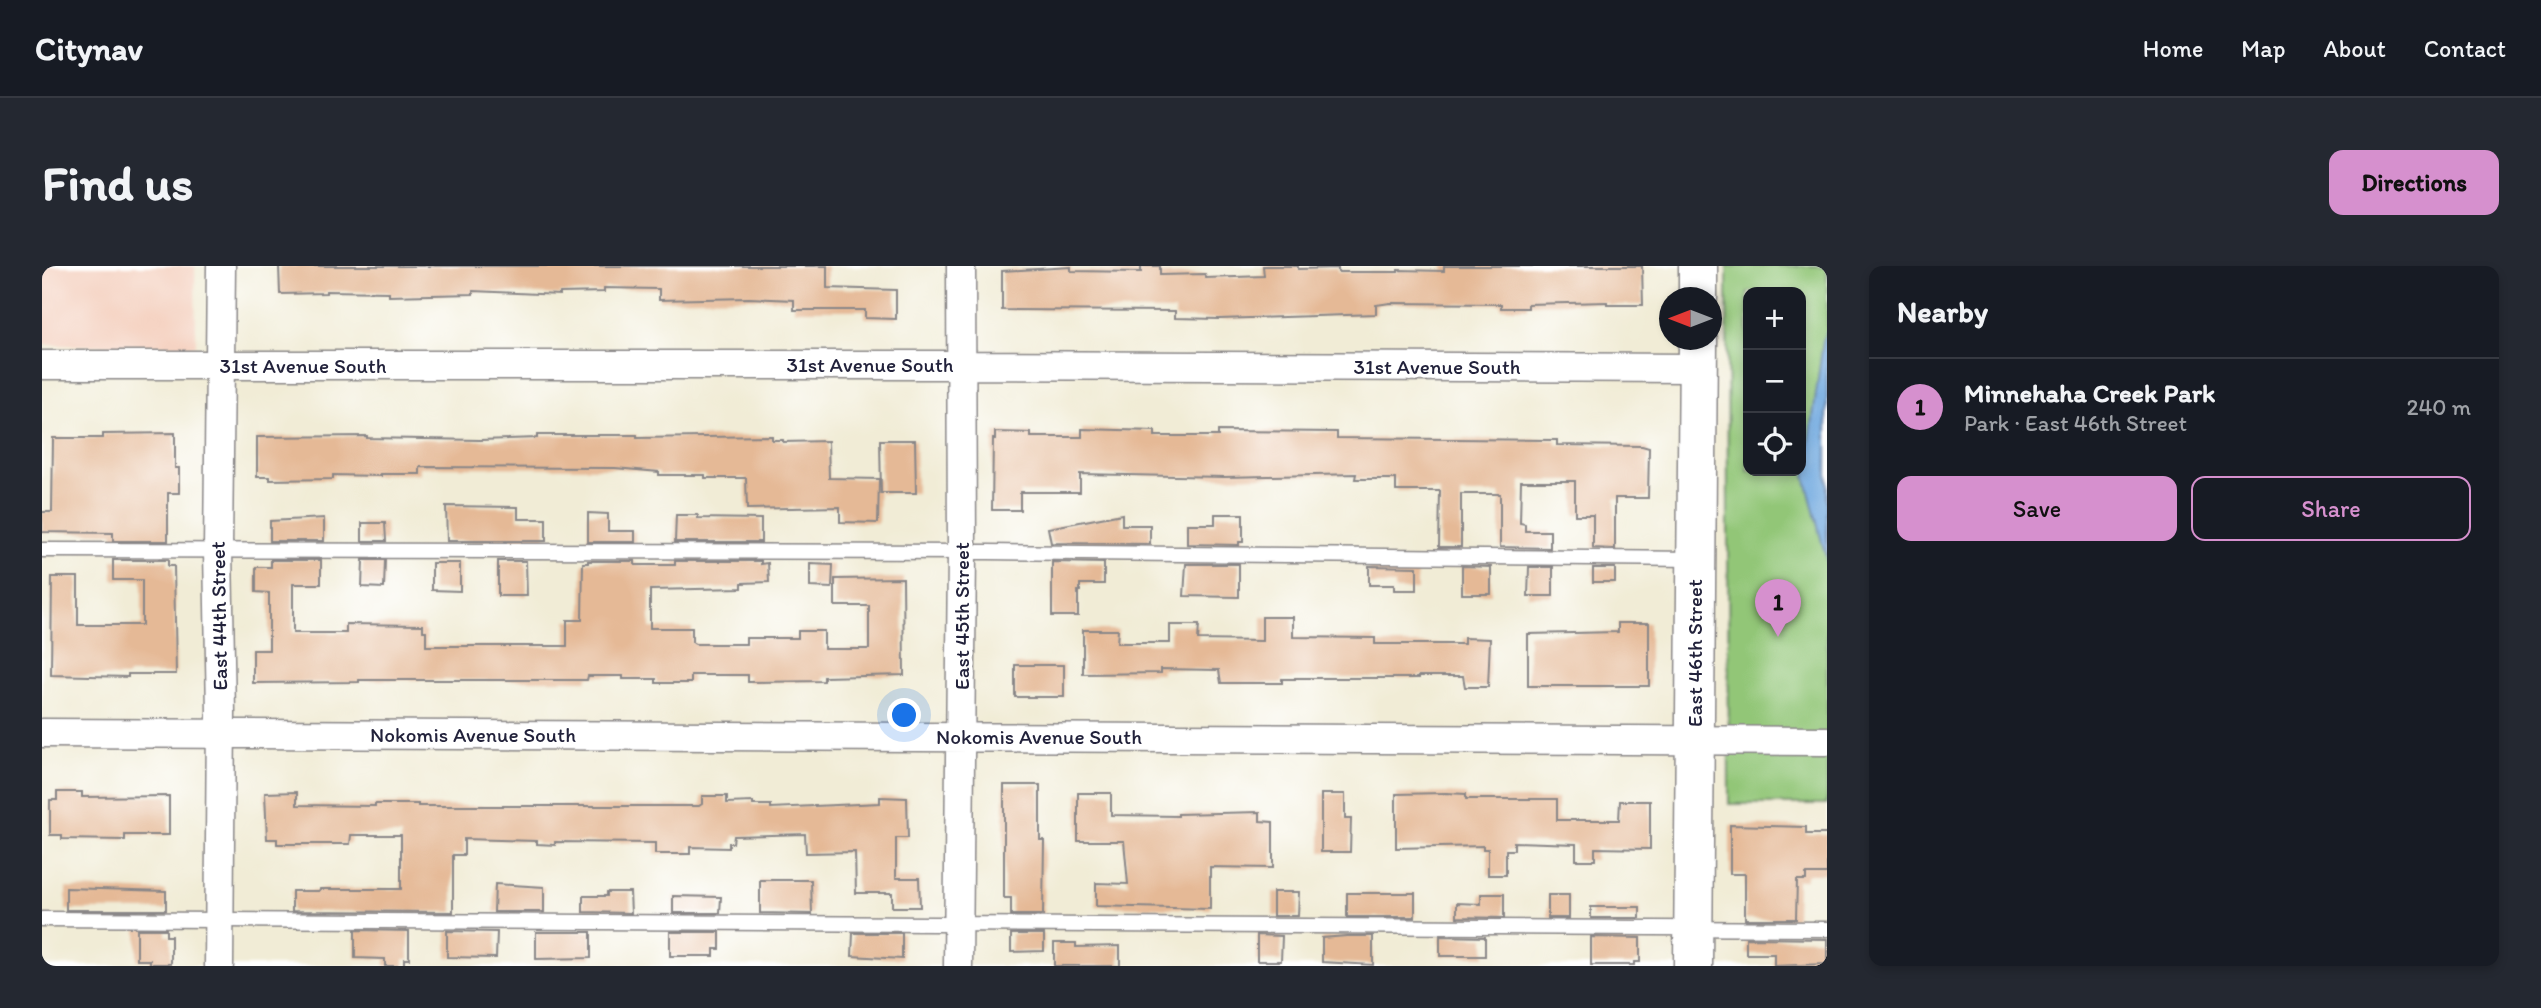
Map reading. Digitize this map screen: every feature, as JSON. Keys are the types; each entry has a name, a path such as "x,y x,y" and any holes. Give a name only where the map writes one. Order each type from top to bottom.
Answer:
{"street":[{"name":"East 44th Street","path":"219,966 218,550 221,266"},
{"name":"East 45th Street","path":"958,966 962,553 961,266"},
{"path":"1698,266 1698,287"},
{"name":"31st Avenue South","path":"42,365 962,365 1698,354"},
{"name":"East 46th Street","path":"1693,948 1698,354"},
{"name":"Nokomis Avenue South","path":"42,733 1827,741"}],"lane":[{"path":"42,550 1696,559"},
{"path":"42,919 958,923 1693,948 1827,929"}],"shaded area":[{"path":"42,266 195,266 196,346 42,345"}],"green space":[{"path":"1727,266 1827,266 1827,804 1729,804"}],"water":[{"path":"1827,330 1827,562 1805,476 1823,341"}],"building":[{"path":"279,266 827,266 827,288 896,290 896,319 865,318 865,310 794,310 794,300 659,300 659,289 604,288 604,292 560,295 473,291 473,294 389,296 389,292 326,291 280,294"},
{"path":"1141,266 1160,266 1160,275 1205,274 1206,278 1264,276 1263,266 1338,268 1338,272 1398,272 1444,271 1444,266 1642,266 1643,305 1607,305 1607,302 1528,304 1528,308 1501,308 1501,304 1390,303 1376,305 1376,314 1219,319 1175,318 1175,311 1002,310 1002,271 1071,267 1071,271 1141,272"},
{"path":"1082,429 1155,431 1155,436 1218,436 1218,431 1337,432 1337,438 1557,440 1557,445 1642,446 1649,448 1648,498 1615,498 1615,549 1593,548 1593,515 1575,515 1575,481 1521,481 1520,523 1525,524 1525,531 1550,531 1550,548 1500,547 1500,494 1461,494 1461,547 1439,547 1440,491 1396,491 1396,479 1355,479 1356,474 1224,477 1080,474 1080,492 1020,492 1020,510 992,510 995,432 1031,433 1031,437 1082,437"},
{"path":"175,433 175,468 179,468 179,493 168,493 168,541 113,541 113,533 42,532 42,512 52,512 53,438"},
{"path":"537,435 637,435 637,438 772,436 772,440 783,442 828,441 829,478 879,479 878,523 840,522 840,507 747,509 746,478 659,475 659,472 615,468 420,467 420,474 333,475 333,479 270,480 270,477 257,477 257,437 367,436 480,440 537,438"},
{"path":"880,440 915,440 916,493 881,493"},
{"path":"446,506 518,507 518,519 546,519 546,541 447,541"},
{"path":"588,513 608,514 608,531 635,531 635,542 588,542"},
{"path":"1122,514 1122,525 1150,525 1150,544 1051,543 1048,528"},
{"path":"1215,514 1243,514 1243,542 1239,542 1239,545 1187,544 1187,524 1215,524"},
{"path":"676,515 761,519 761,542 675,542"},
{"path":"324,518 324,541 270,541 270,521"},
{"path":"362,523 385,523 386,541 362,541"},
{"path":"113,560 168,560 168,566 174,566 176,674 128,674 128,677 51,675 52,577 78,577 78,625 142,625 142,580 113,580"},
{"path":"271,560 321,560 321,584 293,584 293,633 346,633 346,624 423,625 423,631 426,631 426,646 567,646 567,620 582,620 583,563 588,561 635,561 635,565 675,565 675,561 761,561 761,564 768,563 769,582 742,583 742,588 650,590 650,628 692,628 692,642 695,644 746,644 746,638 798,638 798,631 824,631 824,649 869,649 869,606 835,606 835,579 903,578 904,675 824,677 824,681 748,682 748,675 691,675 691,683 656,683 656,679 623,679 623,676 588,676 587,680 253,683 253,650 269,650 269,593 256,592 256,567 271,567"},
{"path":"363,560 385,560 384,588 362,587"},
{"path":"498,561 526,561 527,596 498,596"},
{"path":"1052,562 1104,563 1104,584 1080,584 1078,616 1052,616"},
{"path":"432,563 460,563 460,591 432,590"},
{"path":"810,564 833,565 832,588 810,587"},
{"path":"1186,564 1239,564 1239,597 1184,596"},
{"path":"1369,566 1417,567 1417,590 1394,590 1394,585 1369,585"},
{"path":"1462,566 1491,567 1491,594 1462,594"},
{"path":"1529,567 1553,567 1553,596 1528,596"},
{"path":"1593,568 1615,568 1615,582 1593,582"},
{"path":"1262,617 1293,617 1293,637 1375,638 1375,644 1464,644 1464,638 1490,639 1488,687 1465,687 1463,676 1295,678 1282,679 1282,683 1221,683 1219,670 1161,669 1161,673 1083,674 1083,630 1118,630 1117,643 1170,643 1170,625 1199,625 1198,640 1262,641"},
{"path":"1618,623 1649,623 1649,686 1528,686 1528,634 1618,632"},
{"path":"1015,665 1064,665 1064,697 1015,697"},
{"path":"1004,785 1040,785 1040,840 1044,840 1043,915 1011,915 1011,898 1004,898"},
{"path":"57,792 82,792 82,797 169,796 169,835 125,835 125,840 62,839 62,835 50,835 50,800 57,800"},
{"path":"297,792 297,805 375,806 699,806 702,804 702,796 727,796 727,803 753,802 753,805 771,805 771,808 880,803 880,797 907,798 908,838 896,838 896,878 919,878 920,907 892,907 892,893 856,893 855,852 806,853 805,834 734,836 729,848 690,847 690,854 655,854 655,843 555,842 555,845 537,844 537,841 464,839 464,855 453,855 453,912 292,911 292,891 401,889 401,835 351,835 350,844 277,844 277,839 267,839 265,793"},
{"path":"1078,793 1111,793 1111,815 1178,816 1260,812 1260,821 1273,822 1273,868 1210,867 1210,909 1096,906 1096,883 1128,884 1124,841 1078,841"},
{"path":"1321,794 1345,794 1345,819 1351,819 1350,852 1321,852"},
{"path":"1396,794 1466,794 1466,799 1557,799 1557,820 1619,820 1620,801 1650,801 1650,849 1595,848 1595,860 1576,860 1576,844 1514,842 1514,850 1506,850 1506,875 1488,875 1488,849 1483,849 1483,846 1396,848"},
{"path":"1730,825 1806,827 1806,834 1827,834 1827,874 1806,874 1806,880 1797,880 1796,919 1745,919 1745,874 1730,874"},
{"path":"760,880 811,880 812,914 760,913"},
{"path":"495,884 544,887 544,912 494,912"},
{"path":"66,888 166,891 166,910 66,910"},
{"path":"607,892 630,892 631,913 583,912 583,896 607,896"},
{"path":"1273,892 1299,892 1298,916 1273,916"},
{"path":"1347,893 1415,893 1415,917 1347,917"},
{"path":"1481,894 1504,894 1504,918 1457,917 1457,903 1481,904"},
{"path":"1548,895 1569,895 1569,918 1548,918"},
{"path":"673,896 721,897 720,913 673,913"},
{"path":"1591,907 1640,907 1640,918 1591,918"},
{"path":"137,929 166,929 166,936 171,936 171,964 150,964 150,960 137,960"},
{"path":"355,930 409,931 409,959 404,959 404,966 385,966 385,959 355,958"},
{"path":"447,931 497,932 496,958 447,957"},
{"path":"536,932 591,932 591,958 536,959"},
{"path":"670,932 720,932 720,949 714,949 714,956 670,956"},
{"path":"853,933 902,933 902,959 852,956"},
{"path":"1011,934 1044,934 1044,951 1011,952"},
{"path":"1257,935 1282,936 1281,961 1257,961"},
{"path":"1373,936 1373,965 1322,962 1322,938"},
{"path":"1440,936 1485,937 1485,956 1440,956"},
{"path":"1591,937 1640,938 1640,962 1634,962 1634,965 1591,965"},
{"path":"1746,938 1827,939 1827,964 1774,966 1774,954 1746,954"},
{"path":"1054,943 1076,943 1076,947 1120,946 1120,966 1054,966"}],"place":[{"name":"Minnehaha Creek Park","path":"1778,637"}]}
